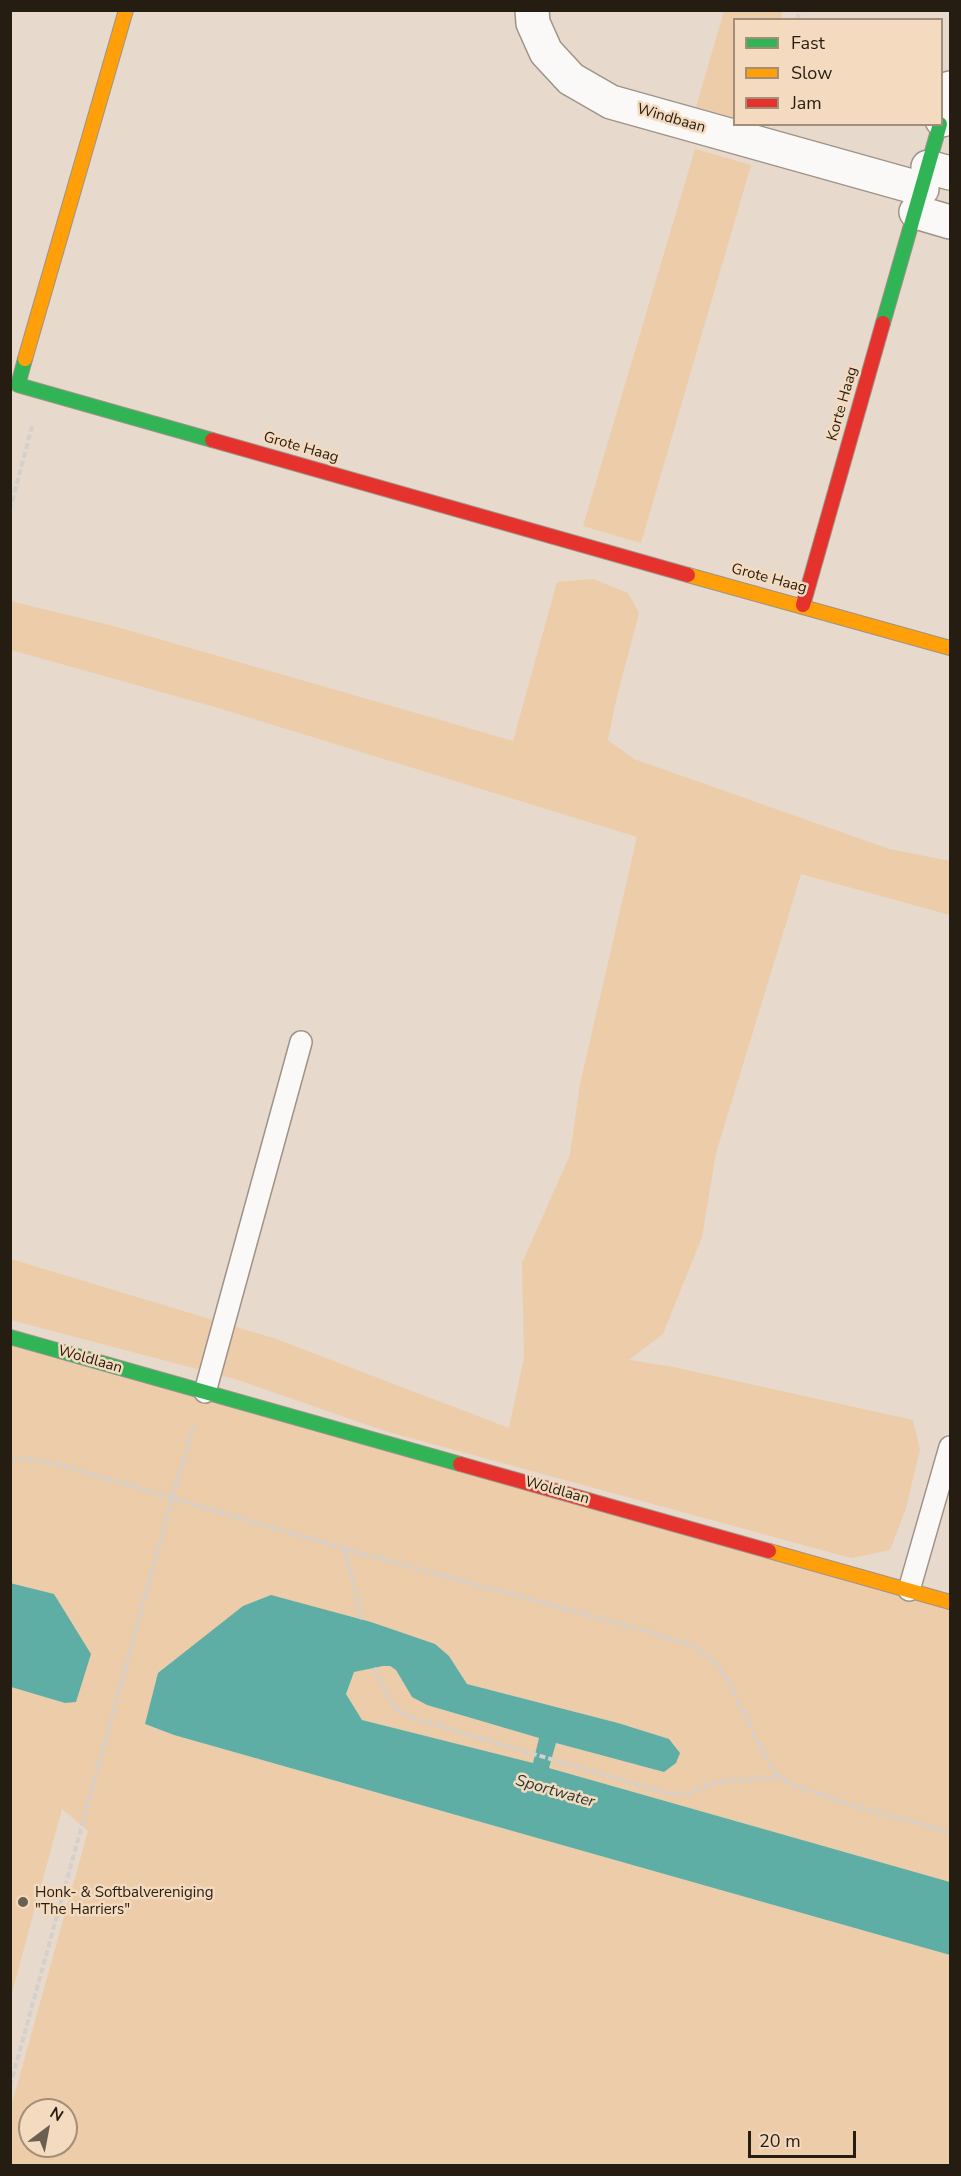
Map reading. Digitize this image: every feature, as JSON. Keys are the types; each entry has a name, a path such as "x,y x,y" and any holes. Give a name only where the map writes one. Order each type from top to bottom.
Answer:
{"street":[{"path":"18,385 126,10"},
{"name":"Windbaan","path":"532,10 533,23 546,52 571,79 611,102 929,185 951,222"},
{"path":"943,116 951,88"},
{"name":"Korte Haag","path":"803,605 929,185 940,126"},
{"name":"Grote Haag","path":"18,385 951,648"},
{"name":"Woldlaan","path":"10,1337 951,1602"}],"lane":[{"path":"205,1392 301,1042"},
{"path":"909,1590 951,1447"}],"path":[{"path":"10,510 32,428 18,385"},
{"path":"10,2086 172,1499 205,1392"},
{"path":"10,1460 26,1459 57,1464 345,1549 647,1631 690,1645 714,1661 727,1679 768,1762 778,1777 796,1786 848,1804 951,1832"},
{"path":"345,1549 362,1620"},
{"path":"374,1668 394,1707 409,1717 669,1794 690,1793 709,1784 727,1781 778,1777"}],"shaded area":[{"path":"724,11 783,11 780,18 733,18 733,118 696,107"},
{"path":"695,149 751,165 641,543 583,526"},
{"path":"593,579 628,593 639,613 608,740 634,759 889,849 950,861 950,915 801,874 716,1153 702,1237 663,1334 629,1360 673,1367 913,1420 920,1450 906,1508 890,1550 851,1558 385,1431 235,1379 11,1320 11,1259 276,1339 509,1428 524,1358 522,1263 570,1155 580,1084 637,837 215,707 11,650 10,601 117,627 513,741 557,582"},
{"path":"11,1346 950,1610 950,1882 549,1768 556,1743 664,1772 618,1723 467,1684 449,1656 362,1620 145,1724 174,1735 950,1955 950,2165 11,2165 11,2107 88,1831 62,1809 11,1996 11,1687 65,1703 54,1595 11,1583"},
{"path":"390,1666 396,1670 412,1697 427,1705 539,1738 533,1764 362,1720 346,1694 354,1671"}],"water":[{"path":"10,1583 54,1594 91,1654 76,1702 65,1703 11,1687"},
{"name":"Sportwater","path":"271,1595 371,1622 435,1644 449,1656 467,1684 618,1723 669,1739 680,1753 676,1763 664,1772 556,1743 549,1768 950,1882 950,1955 174,1735 145,1724 158,1673 243,1606","holes":["390,1666 396,1670 412,1697 427,1705 539,1738 533,1763 362,1720 346,1694 354,1672"]}],"traffic: fast":[{"path":"883,323 939,126"},
{"path":"25,359 18,385 212,440"},
{"path":"10,1337 460,1464"}],"traffic: slow":[{"path":"25,359 126,10"},
{"path":"688,575 950,648"},
{"path":"769,1551 950,1602"}],"traffic: jam":[{"path":"803,605 883,323"},
{"path":"212,440 688,575"},
{"path":"460,1464 769,1551"}],"place":[{"name":"Honk- & Softbalvereniging \"The Harriers\"","path":"23,1902"}]}
